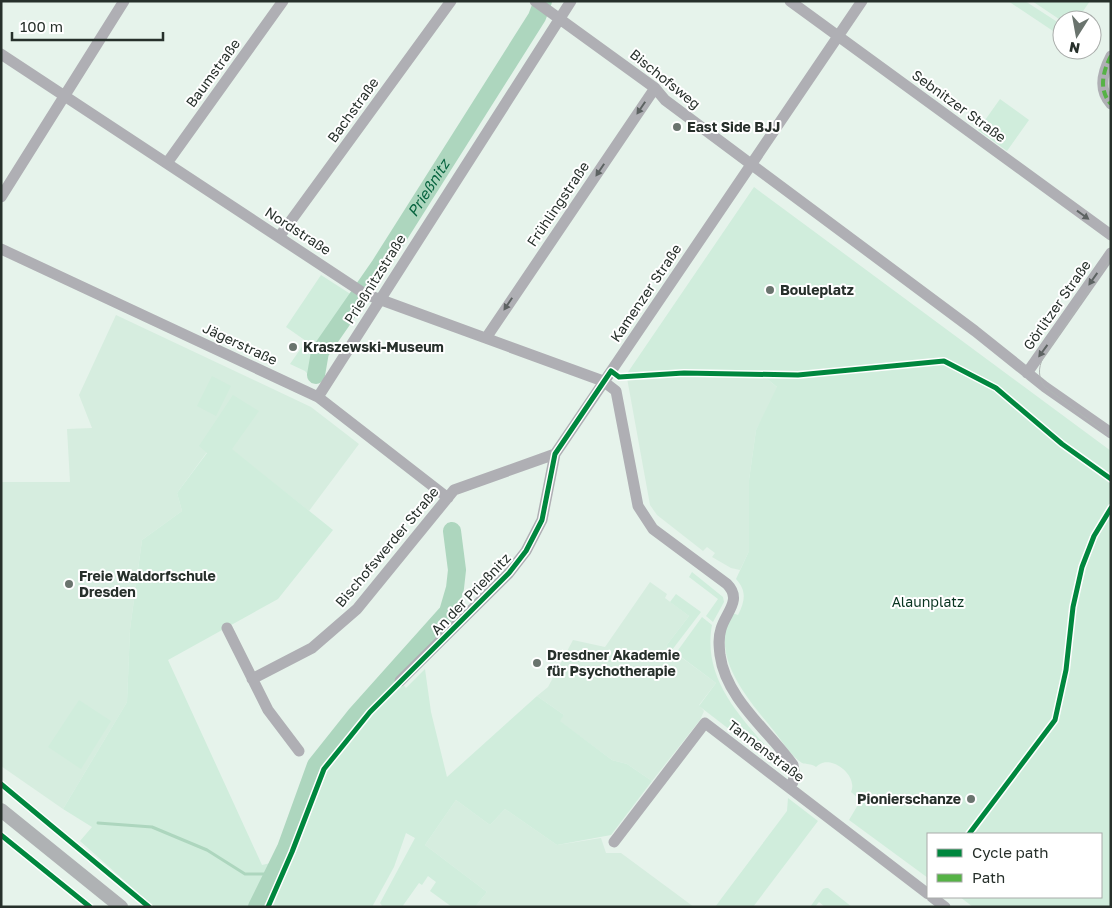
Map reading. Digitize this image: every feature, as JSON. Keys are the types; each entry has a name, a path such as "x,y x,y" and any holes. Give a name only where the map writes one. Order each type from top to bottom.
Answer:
{"main road":[{"path":"1,810 121,907"}],"street":[{"path":"1,198 124,1"},
{"name":"Baumstraße","path":"167,163 283,1"},
{"name":"Bachstraße","path":"279,237 451,1"},
{"name":"Bischofsweg","path":"535,1 656,88 665,100 975,330 1027,373"},
{"name":"Prießnitzstraße","path":"318,397 571,1"},
{"name":"Sebnitzer Straße","path":"790,1 1111,235"},
{"name":"Kamenzer Straße","path":"555,454 862,1"},
{"name":"Nordstraße","path":"1,54 65,98 362,291 604,381"},
{"path":"1111,56 1104,71 1102,86 1111,104"},
{"name":"Frühlingstraße","path":"486,338 656,88"},
{"name":"Jägerstraße","path":"1,249 318,397 448,498"},
{"name":"Görlitzer Straße","path":"1027,373 1111,253"},
{"path":"1027,373 1111,433"},
{"path":"604,381 616,392 638,506 644,519 653,529 727,584 734,593 734,604 723,622 719,641 724,670 734,692 793,766 795,773 790,788"},
{"name":"Bischofswerder Straße","path":"252,679 312,648 357,610 454,490 555,454"},
{"name":"An der Prießnitz","path":"400,681 509,573 526,551 542,520 555,454"},
{"path":"227,628 268,710 298,751"},
{"name":"Tannenstraße","path":"614,842 705,723 927,893"},
{"path":"933,898 946,907"}],"shaded area":[{"name":"Freie Waldorfschule Dresden","path":"116,315 311,407 359,444 309,511 231,449 207,452 177,493 182,511 142,540 130,629 127,702 63,809 1,766 1,482 70,482 67,429 92,428 79,395"},
{"path":"627,378 766,378 778,388 756,430 749,480 749,551 740,570 731,568 712,557 715,553 707,547 703,551 657,515 650,505"},
{"path":"650,582 667,594 665,598 689,616 666,646 716,683 699,705 704,711 700,720 652,781 627,764 612,760 559,721 564,715 537,696 548,687 573,640 605,647"},
{"path":"456,800 490,825 505,809 557,845 601,838 606,853 621,853 694,907 475,907 487,892 425,845"}],"green space":[{"path":"1008,1 1025,1 1052,19 1052,30"},
{"path":"1032,1 1090,1 1084,10 1052,10 1052,14"},
{"path":"1000,99 1029,120 1007,151 978,130"},
{"name":"Alaunplatz","path":"754,187 1111,451 1111,907 973,907 961,898 1102,898 1102,833 927,833 927,877 849,820 859,803 858,798 851,792 851,779 847,773 835,764 828,762 816,767 802,763 794,756 743,691 728,661 725,645 726,629 732,613 738,615 744,596 740,583 736,579 749,551 749,480 756,430 777,387 766,378 627,378 626,375"},
{"path":"321,275 352,295 315,351 313,376 310,377 305,371 290,364 306,341 286,327"},
{"path":"212,376 231,386 216,416 197,406"},
{"path":"233,395 259,411 232,449 333,530 278,599 168,660 262,865 275,862 313,758 390,670 406,688 425,669 431,712 447,777 537,696 564,715 560,721 612,760 627,764 652,781 611,835 557,845 505,809 490,825 456,800 425,845 487,892 475,907 452,907 430,891 436,882 428,876 422,885 419,883 402,907 383,907 380,903 415,838 406,833 394,867 372,907 154,907 80,841 92,827 63,809 127,702 130,629 142,540 182,511 177,493 207,453 199,446"},
{"path":"692,572 723,597 724,602 713,622 706,616 718,599 689,577"},
{"path":"676,594 701,612 672,650 666,646 689,616 670,602"},
{"path":"702,617 712,625 711,646 714,666 721,685 743,719 784,766 785,772 699,706 716,683 676,653"},
{"path":"79,700 111,721 81,769 48,747"},
{"path":"788,798 818,821 753,907 715,907 787,811"},
{"path":"826,888 852,907 825,907 819,902 815,907 810,907 823,889"}],"waterway":[{"name":"Prießnitz","path":"316,375 320,352 379,267 537,17 543,1"},
{"name":"Prießnitz","path":"257,907 286,848 316,765 355,716 448,612 455,588 457,570 452,531"},
{"path":"98,823 152,827 207,850 245,874 265,874 276,869"}],"tram line":[{"path":"1111,259 1040,365 1041,380 1045,387 1111,437"}],"marked path":[{"path":"1111,56 1103,80 1104,93 1111,104"}],"cycle path":[{"path":"268,907 292,852 324,769 370,712 509,573 526,551 542,520 555,454 611,371 619,377 684,373 798,375 944,361 996,388 1062,444 1111,479"},
{"path":"970,833 1055,720 1066,670 1073,607 1082,567 1094,536 1111,508"},
{"path":"1,784 149,907"},
{"path":"1,835 90,907"}],"place":[{"name":"East Side BJJ","path":"677,127"},
{"name":"Bouleplatz","path":"770,290"},
{"name":"Kraszewski-Museum","path":"293,347"},
{"name":"Freie Waldorfschule Dresden","path":"69,584"},
{"name":"Dresdner Akademie für Psychotherapie","path":"537,663"},
{"name":"Pionierschanze","path":"971,799"}]}
